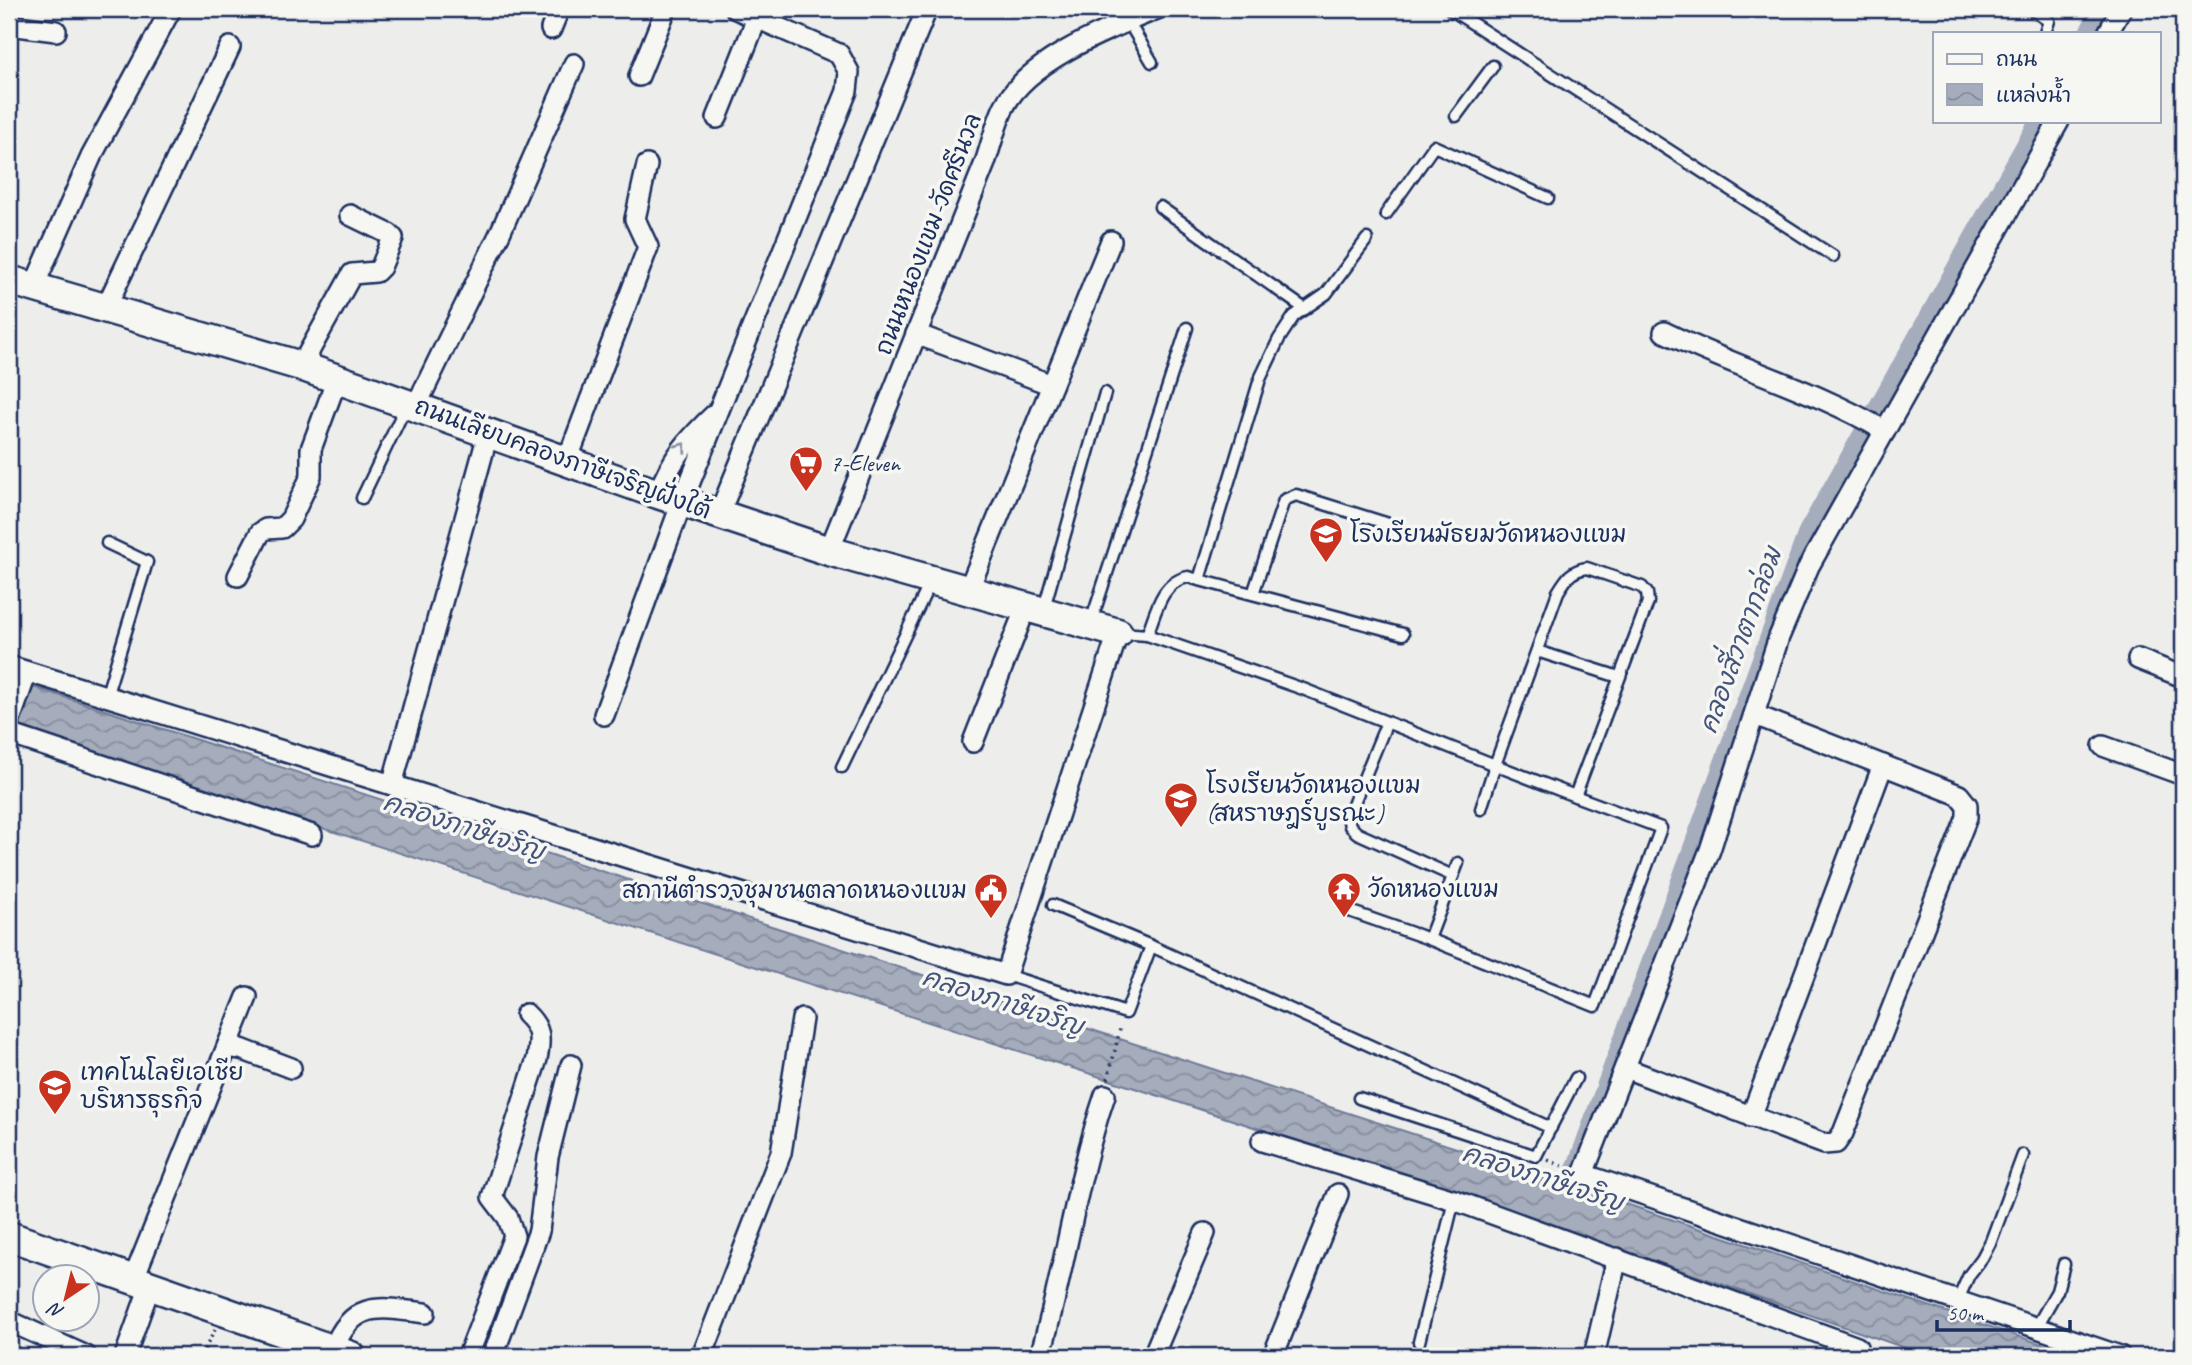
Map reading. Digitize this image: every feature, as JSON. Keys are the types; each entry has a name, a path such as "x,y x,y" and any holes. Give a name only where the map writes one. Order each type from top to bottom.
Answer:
{"street":[{"path":"16,283 91,157 171,9"},
{"path":"551,29 559,9"},
{"path":"639,76 666,9"},
{"path":"604,715 670,498 720,410 846,91 849,72 839,54 736,9"},
{"path":"719,514 927,9"},
{"name":"ถนนหนองแขม-วัดศรีนวล","path":"829,551 1005,105 1029,76 1060,55 1157,9"},
{"path":"2109,32 2121,9"},
{"path":"717,118 757,18"},
{"path":"9,25 56,31"},
{"path":"106,307 230,47"},
{"path":"412,404 501,232 574,64"},
{"path":"2058,122 1877,427 1810,566 1779,636 1710,850 1583,1174 2120,1356"},
{"path":"567,461 648,247 635,219 647,165"},
{"path":"301,366 352,274 376,271 391,244 389,234 350,215"},
{"path":"968,591 1111,241"},
{"name":"ถนนเลียบคลองภาษีเจริญฝั่งใต้","path":"16,283 106,307 301,366 670,498 829,551 1118,633"},
{"path":"1664,332 1814,398 1838,404 1877,427"},
{"path":"916,334 1052,385"},
{"path":"238,576 260,533 266,529 282,528 291,519 311,477 311,449 337,379"},
{"path":"392,785 488,434"},
{"path":"973,742 1034,610"},
{"path":"9,723 20,673 106,697 1006,975 1118,633"},
{"path":"2138,659 2183,677"},
{"path":"1625,1068 1824,1144 1836,1143 1843,1133 1967,817 1967,805 1959,795 1755,715"},
{"path":"9,734 312,835"},
{"path":"2103,746 2183,775"},
{"path":"1751,1117 1883,765"},
{"path":"125,1356 141,1283 247,997"},
{"path":"468,1356 514,1236 508,1218 492,1197 537,1059 541,1037 537,1024 526,1014"},
{"path":"702,1356 781,1153 802,1019"},
{"path":"227,1047 241,1049 291,1068"},
{"path":"493,1356 539,1231 548,1157 571,1065"},
{"path":"1040,1356 1059,1291 1087,1147 1105,1095"},
{"path":"1262,1141 1454,1200 1857,1347"},
{"path":"1273,1356 1338,1194"},
{"path":"1153,1356 1205,1233"},
{"path":"9,1236 342,1353 341,1328 352,1317 384,1308 425,1313"},
{"path":"1594,1356 1617,1258"},
{"path":"9,1321 86,1356"}],"lane":[{"path":"1450,9 1833,256"},
{"path":"2031,9 2049,21 2045,32"},
{"path":"1128,22 1152,62"},
{"path":"1456,116 1493,65"},
{"path":"1386,214 1437,142 1548,198"},
{"path":"1160,207 1305,309"},
{"path":"1199,580 1261,379 1279,339 1294,316 1326,294 1367,239"},
{"path":"1090,625 1187,328"},
{"path":"1034,610 1105,393"},
{"path":"362,498 412,404"},
{"path":"1253,594 1284,500 1296,495 1395,526"},
{"path":"106,697 147,562 107,543"},
{"path":"1481,809 1558,592 1568,576 1577,569 1587,568 1642,587 1647,593 1648,602 1575,796"},
{"path":"1147,635 1166,589 1174,579 1188,577 1403,635"},
{"path":"842,767 932,580"},
{"path":"1118,633 1147,635 1387,722 1661,828 1595,1006 1429,939 1352,912"},
{"path":"1537,651 1619,677"},
{"path":"1387,722 1348,817 1350,826 1357,832 1453,876"},
{"path":"1429,939 1458,863"},
{"path":"1053,905 1151,946 1551,1128"},
{"path":"1006,975 1126,1013 1151,946"},
{"path":"1359,1098 1536,1156 1576,1078"},
{"path":"1957,1302 1969,1275 1991,1241 2022,1154"},
{"path":"1419,1342 1454,1200"},
{"path":"2036,1328 2057,1291 2064,1264"}],"path":[{"path":"1105,1095 1120,1028"},
{"path":"1536,1156 1583,1174"},
{"path":"201,1356 225,1313"}],"water":[{"name":"คลองภาษีเจริญ","path":"9,679 1549,1178 2077,1356 1928,1356 1534,1219 1144,1091 9,728"}],"waterway":[{"name":"คลองสี่วาตากล่อม","path":"2089,32 2102,9"},
{"name":"คลองสี่วาตากล่อม","path":"1561,1209 1808,531 2038,122"}],"place":[{"name":"7-Eleven","path":"806,493"},
{"name":"โรงเรียนมัธยมวัดหนองแขม","path":"1326,564"},
{"name":"โรงเรียนวัดหนองแขม (สหราษฎร์บูรณะ)","path":"1181,829"},
{"name":"วัดหนองแขม","path":"1344,919"},
{"name":"สถานีตำรวจชุมชนตลาดหนองแขม","path":"991,920"},
{"name":"เทคโนโลยีเอเชีย บริหารธุรกิจ","path":"55,1116"}]}
